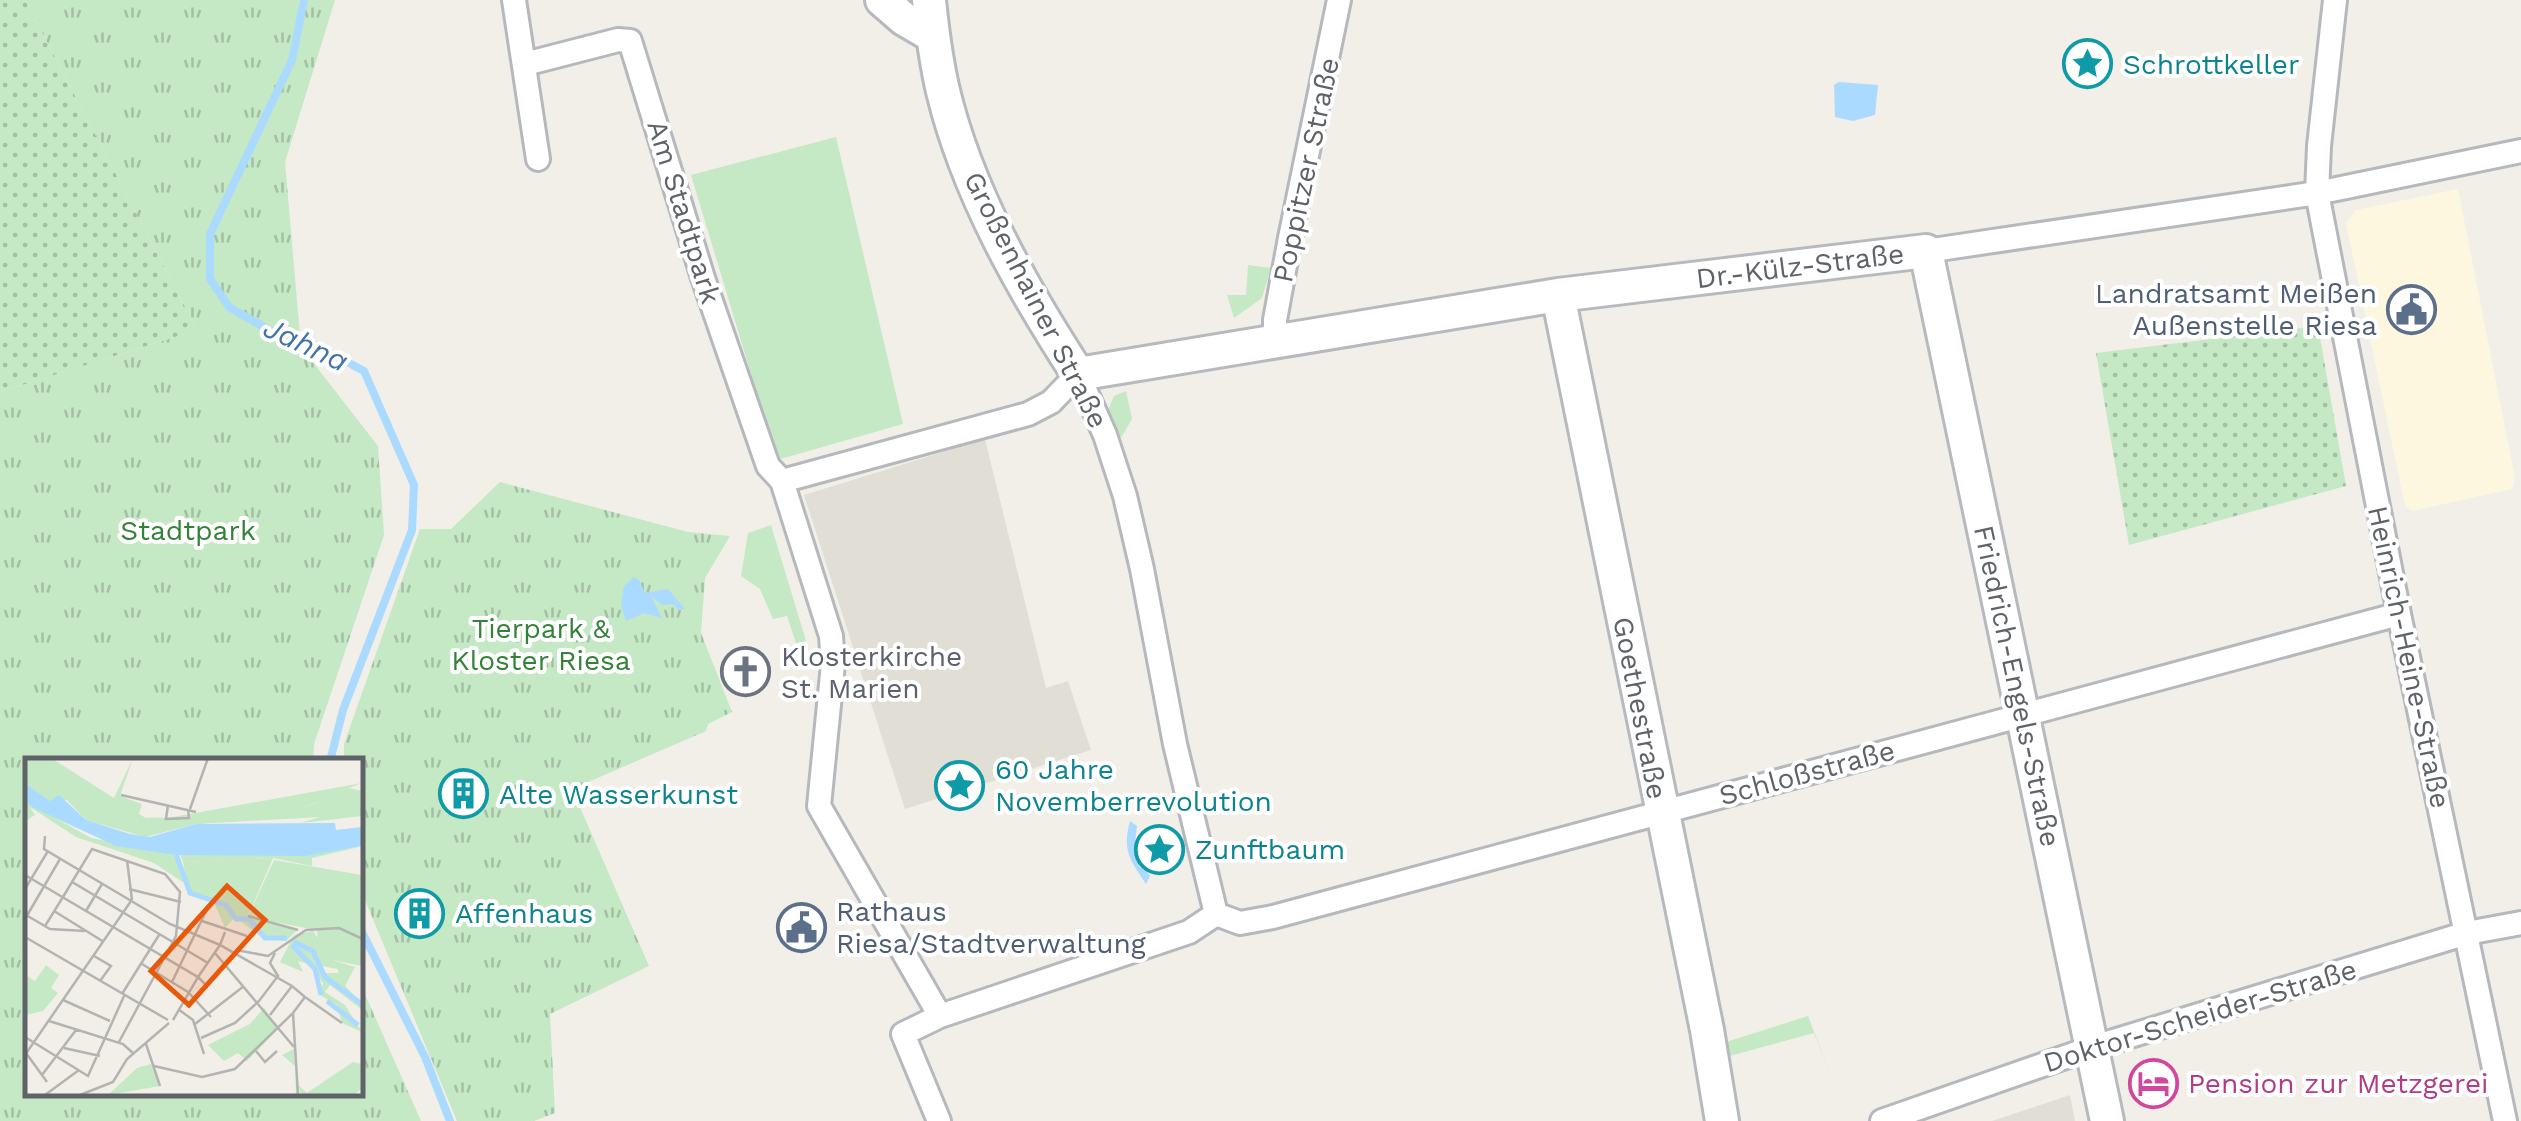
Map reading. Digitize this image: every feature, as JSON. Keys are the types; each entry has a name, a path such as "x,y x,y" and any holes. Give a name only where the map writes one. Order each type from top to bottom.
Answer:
{"main road":[{"path":"882,0 933,36"},
{"name":"Großenhainer Straße","path":"929,0 942,90 978,189 1018,273 1078,374"},
{"name":"Dr.-Külz-Straße","path":"1078,374 1558,295 1926,251"},
{"name":"Friedrich-Engels-Straße","path":"1926,251 2108,1121"},
{"name":"Goethestraße","path":"1558,295 1708,1030 1722,1121"}],"street":[{"path":"514,0 538,159"},
{"name":"Poppitzer Straße","path":"1275,340 1290,238 1339,0"},
{"name":"Heinrich-Heine-Straße","path":"2336,0 2317,193 2399,614 2505,1121"},
{"name":"Am Stadtpark","path":"525,64 618,40 630,41 702,278 768,466 782,480"},
{"name":"Dr.-Külz-Straße","path":"1926,251 2317,193 2521,151"},
{"path":"940,1016 819,806 833,664 831,636 782,480 1028,414 1050,402 1078,374"},
{"name":"Großenhainer Straße","path":"1078,374 1105,435 1125,496 1216,914"},
{"name":"Schloßstraße","path":"1216,914 1240,923 1273,917 2399,614"},
{"path":"939,1121 903,1034 940,1016 1189,932 1216,914"},
{"name":"Doktor-Scheider-Straße","path":"1882,1121 2094,1047 2467,933 2521,923"}],"shaded area":[{"path":"2458,189 2515,478 2512,489 2412,511 2405,506 2346,223 2356,210"},
{"path":"985,439 1046,688 1068,681 1091,750 905,809 804,495"},
{"path":"2070,1095 2075,1121 1992,1121"}],"green space":[{"path":"0,0 25,0 197,330 0,392"},
{"name":"Stadtpark","path":"25,0 335,0 285,162 301,347 378,446 384,535 314,744 313,758 25,758 25,1096 362,1096 362,988 421,1121 0,1121 0,392 197,330"},
{"path":"836,137 903,424 777,460 691,175"},
{"path":"1248,265 1271,268 1262,298 1234,318 1227,295 1246,295"},
{"path":"2318,326 2346,486 2129,545 2096,353"},
{"path":"1126,391 1132,419 1121,438 1108,410 1114,396"},
{"name":"Tierpark & Kloster Riesa","path":"500,482 688,532 730,536 705,578 701,633 732,712 708,724 706,731 572,789 649,966 550,1014 555,1113 534,1121 457,1121 362,893 362,758 344,758 344,744 420,529 451,529"},
{"path":"771,525 806,641 796,643 787,616 773,619 760,589 741,576 748,533"},
{"path":"1808,1016 1833,1081 1814,1033 1726,1057 1726,1042"}],"water":[{"path":"1834,85 1878,85 1875,115 1853,121 1835,117"},
{"path":"634,577 645,593 668,589 685,609 662,605 651,596 662,618 644,613 626,621 621,605 624,586"},
{"path":"1130,821 1137,826 1137,862 1150,876 1146,884 1129,855"}],"waterway":[{"name":"Jahna","path":"304,0 292,60 210,234 210,279 229,307 267,329 313,344 364,371 414,485 412,530 343,710 331,758"},
{"name":"Jahna","path":"362,932 425,1057 450,1121"}],"place":[{"name":"Schrottkeller","path":"2088,64"},
{"name":"Landratsamt Meißen Außenstelle Riesa","path":"2412,309"},
{"name":"Klosterkirche St. Marien","path":"746,672"},
{"name":"60 Jahre Novemberrevolution","path":"960,785"},
{"name":"Alte Wasserkunst","path":"464,794"},
{"name":"Zunftbaum","path":"1160,849"},
{"name":"Affenhaus","path":"420,913"},
{"name":"Rathaus Riesa/Stadtverwaltung","path":"801,927"},
{"name":"Pension zur Metzgerei","path":"2153,1083"}]}
